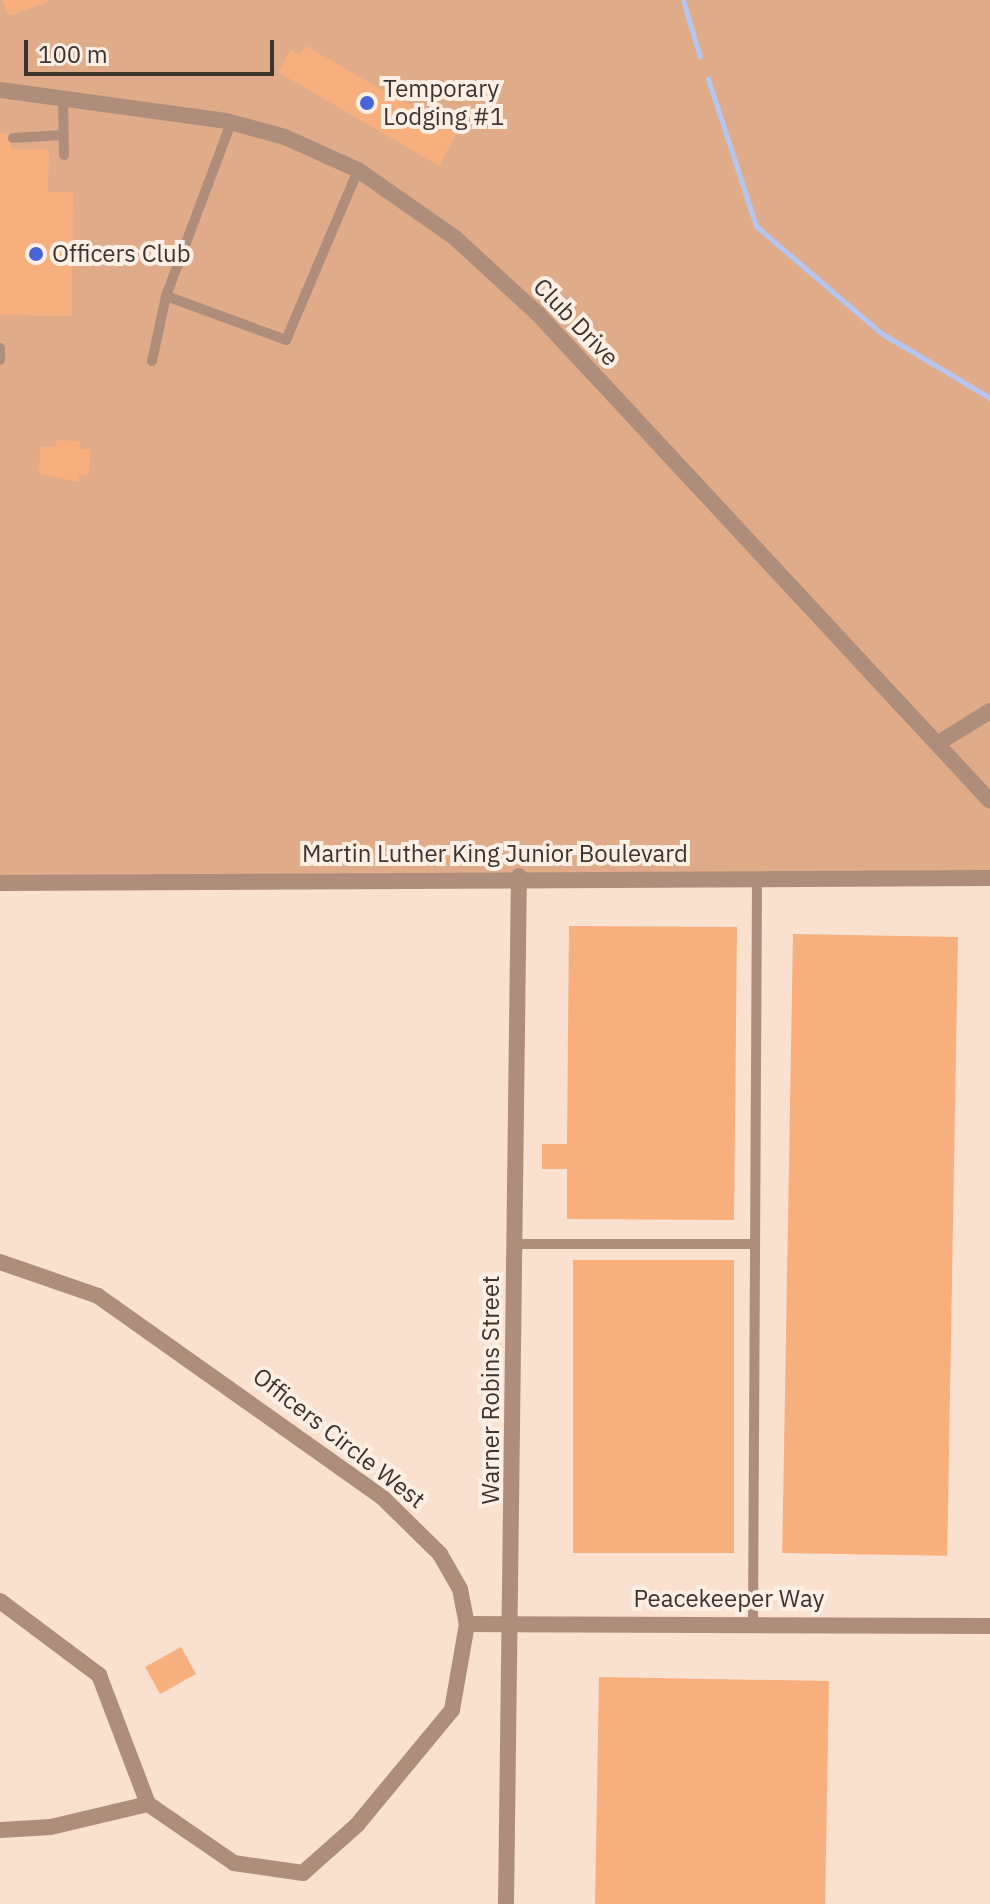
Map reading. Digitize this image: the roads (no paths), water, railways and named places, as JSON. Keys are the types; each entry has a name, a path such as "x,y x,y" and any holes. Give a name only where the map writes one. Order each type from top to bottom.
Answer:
{"street":[{"name":"Club Drive","path":"0,90 231,123 309,144 358,170 454,237 538,314 940,742 990,801"},
{"path":"940,742 990,711"},
{"name":"Martin Luther King Junior Boulevard","path":"0,883 519,876 990,878"},
{"name":"Warner Robins Street","path":"506,1904 513,1622 519,876"},
{"name":"Officers Circle West","path":"0,1262 98,1296 383,1498 440,1554 460,1589 467,1624 452,1710 357,1825 303,1873 234,1863 148,1804"},
{"path":"0,1601 99,1675 148,1804 51,1827 0,1830"},
{"name":"Peacekeeper Way","path":"467,1624 990,1626"}],"lane":[{"path":"63,98 64,155"},
{"path":"152,361 166,296 231,123"},
{"path":"13,138 64,135"},
{"path":"166,296 286,340 358,170"},
{"path":"0,348 0,360"},
{"path":"753,1624 757,878"},
{"path":"516,1244 755,1244"}],"waterway":[{"path":"683,0 700,57"},
{"path":"708,79 756,226 881,333 990,398"}],"place":[{"name":"Temporary Lodging #1","path":"367,103"},
{"name":"Officers Club","path":"36,254"}]}
